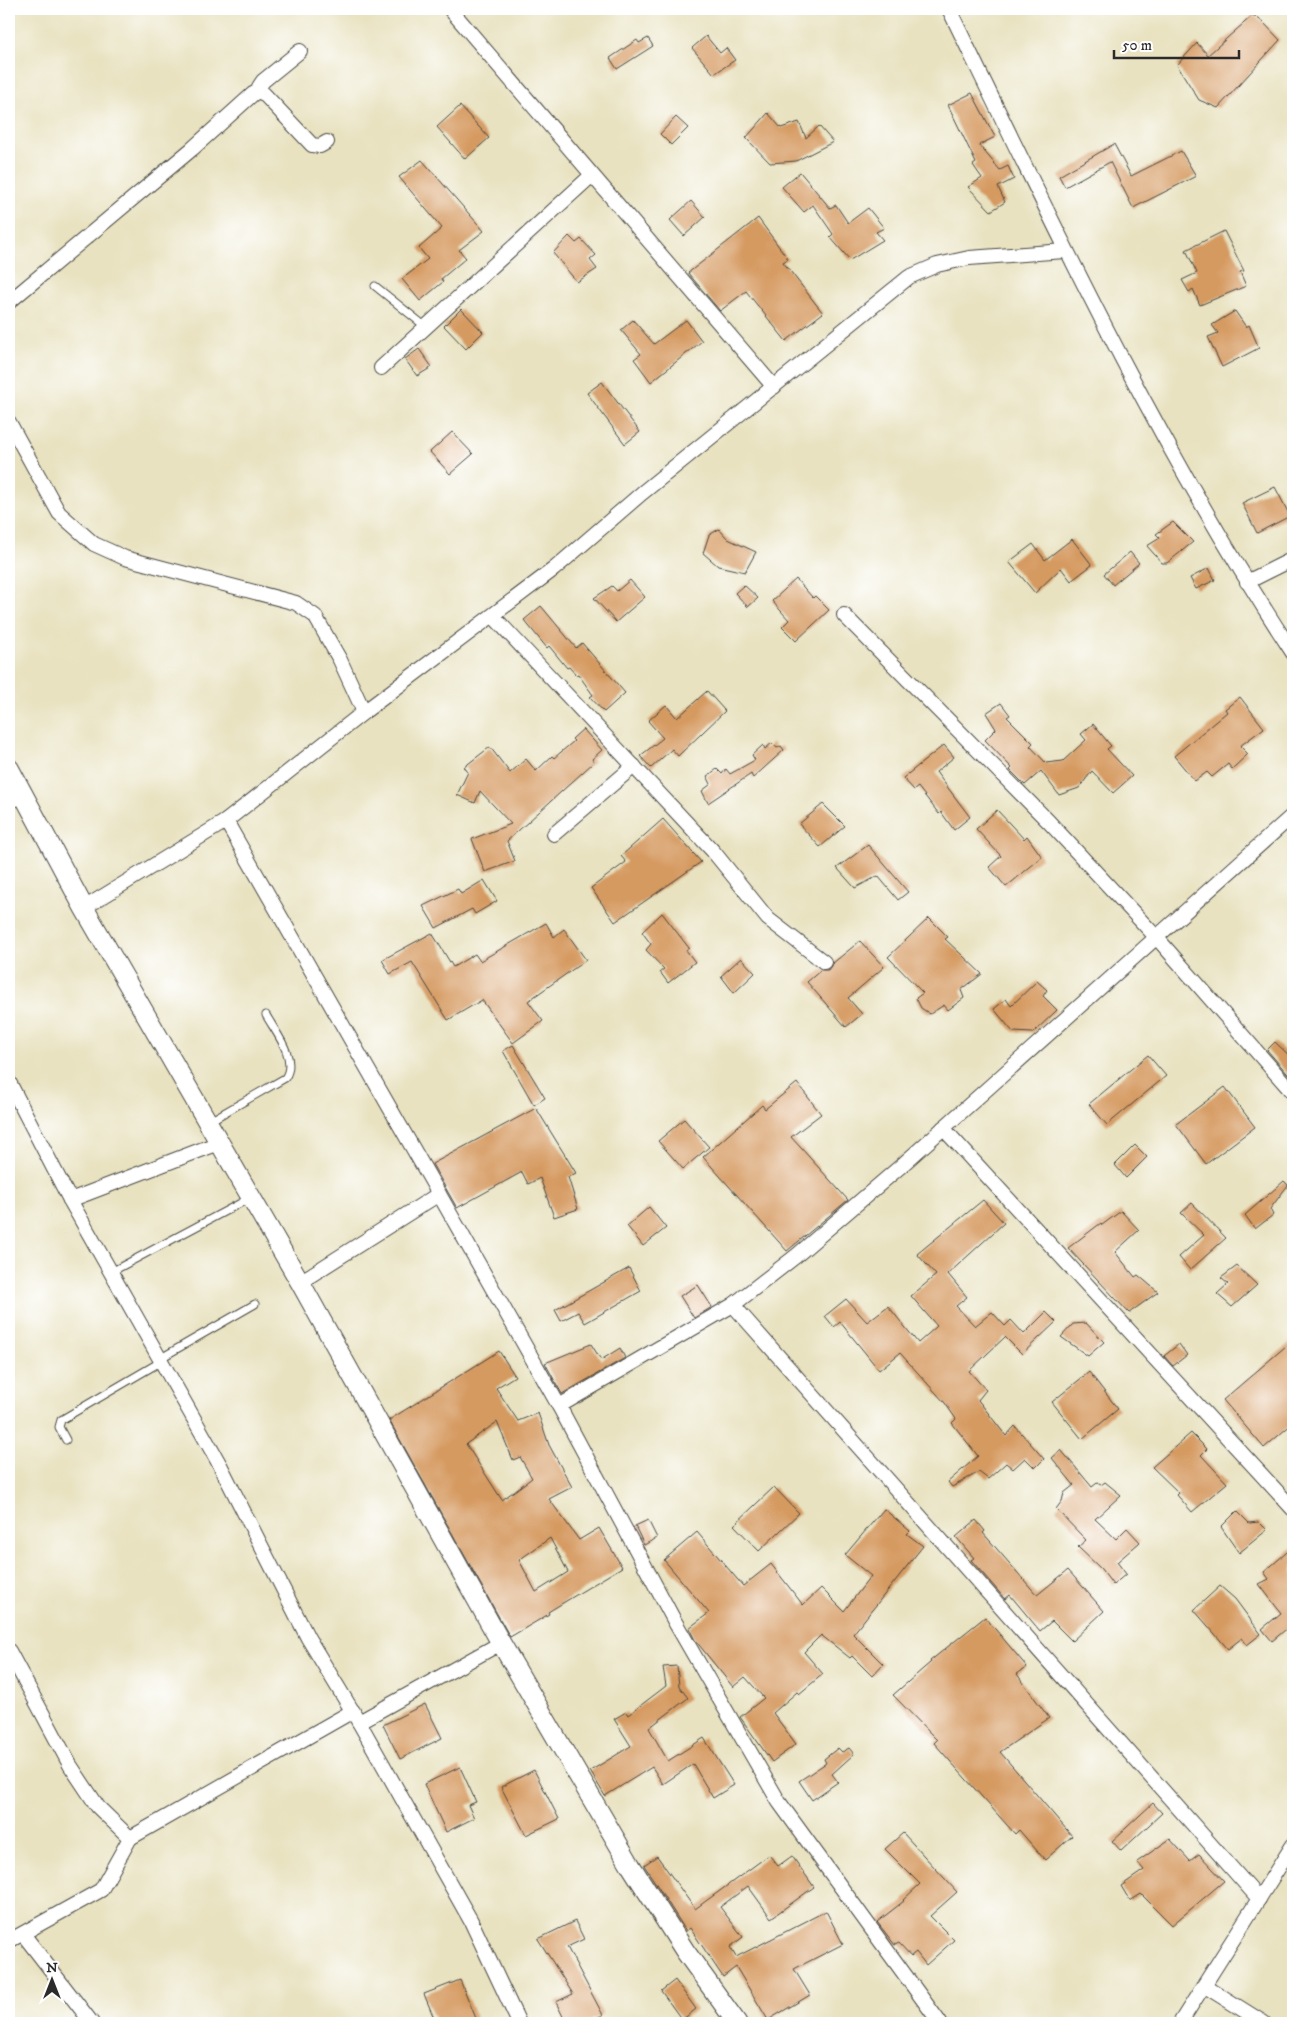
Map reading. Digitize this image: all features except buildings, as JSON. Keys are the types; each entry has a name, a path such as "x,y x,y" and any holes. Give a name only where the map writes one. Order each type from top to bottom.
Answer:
{"street":[{"path":"450,9 591,176 774,387"},
{"path":"950,9 1065,250 1146,403 1247,582 1293,653"},
{"path":"259,91 259,86 263,81 300,51"},
{"path":"259,91 312,145 320,146 327,142"},
{"path":"9,302 192,149 253,94 259,91"},
{"path":"381,368 591,176"},
{"path":"84,908 226,821 364,712 554,568 642,493 909,277 937,265 970,258 1065,250"},
{"path":"9,422 59,513 94,544 125,558 296,603 314,616 340,660 364,712"},
{"path":"1247,582 1293,559"},
{"path":"844,615 1049,822 1157,938 1293,1093"},
{"path":"493,616 713,851 768,919 824,962"},
{"path":"554,834 634,766"},
{"path":"9,768 16,799 84,908 300,1282 501,1643 631,1866 685,1951 737,2023"},
{"path":"559,1406 733,1306 845,1214 1293,815"},
{"path":"226,821 559,1406 675,1622 779,1802 940,2023"},
{"path":"9,1082 70,1200 220,1465 308,1638 356,1717 471,1921 519,2023"},
{"path":"943,1128 1293,1509"},
{"path":"70,1200 219,1143"},
{"path":"300,1282 439,1194"},
{"path":"733,1306 1259,1899"},
{"path":"9,1942 102,1890 130,1838 356,1717 501,1643"},
{"path":"9,1651 70,1765 98,1807 130,1838"},
{"path":"1180,2023 1293,1845"},
{"path":"23,1934 92,2023"},
{"path":"1205,1986 1264,2023"}],"lane":[{"path":"375,286 426,327"},
{"path":"208,1122 285,1078 290,1071 291,1064 288,1056 266,1015"},
{"path":"111,1272 251,1197"},
{"path":"66,1440 59,1427 61,1420 256,1304"}]}
